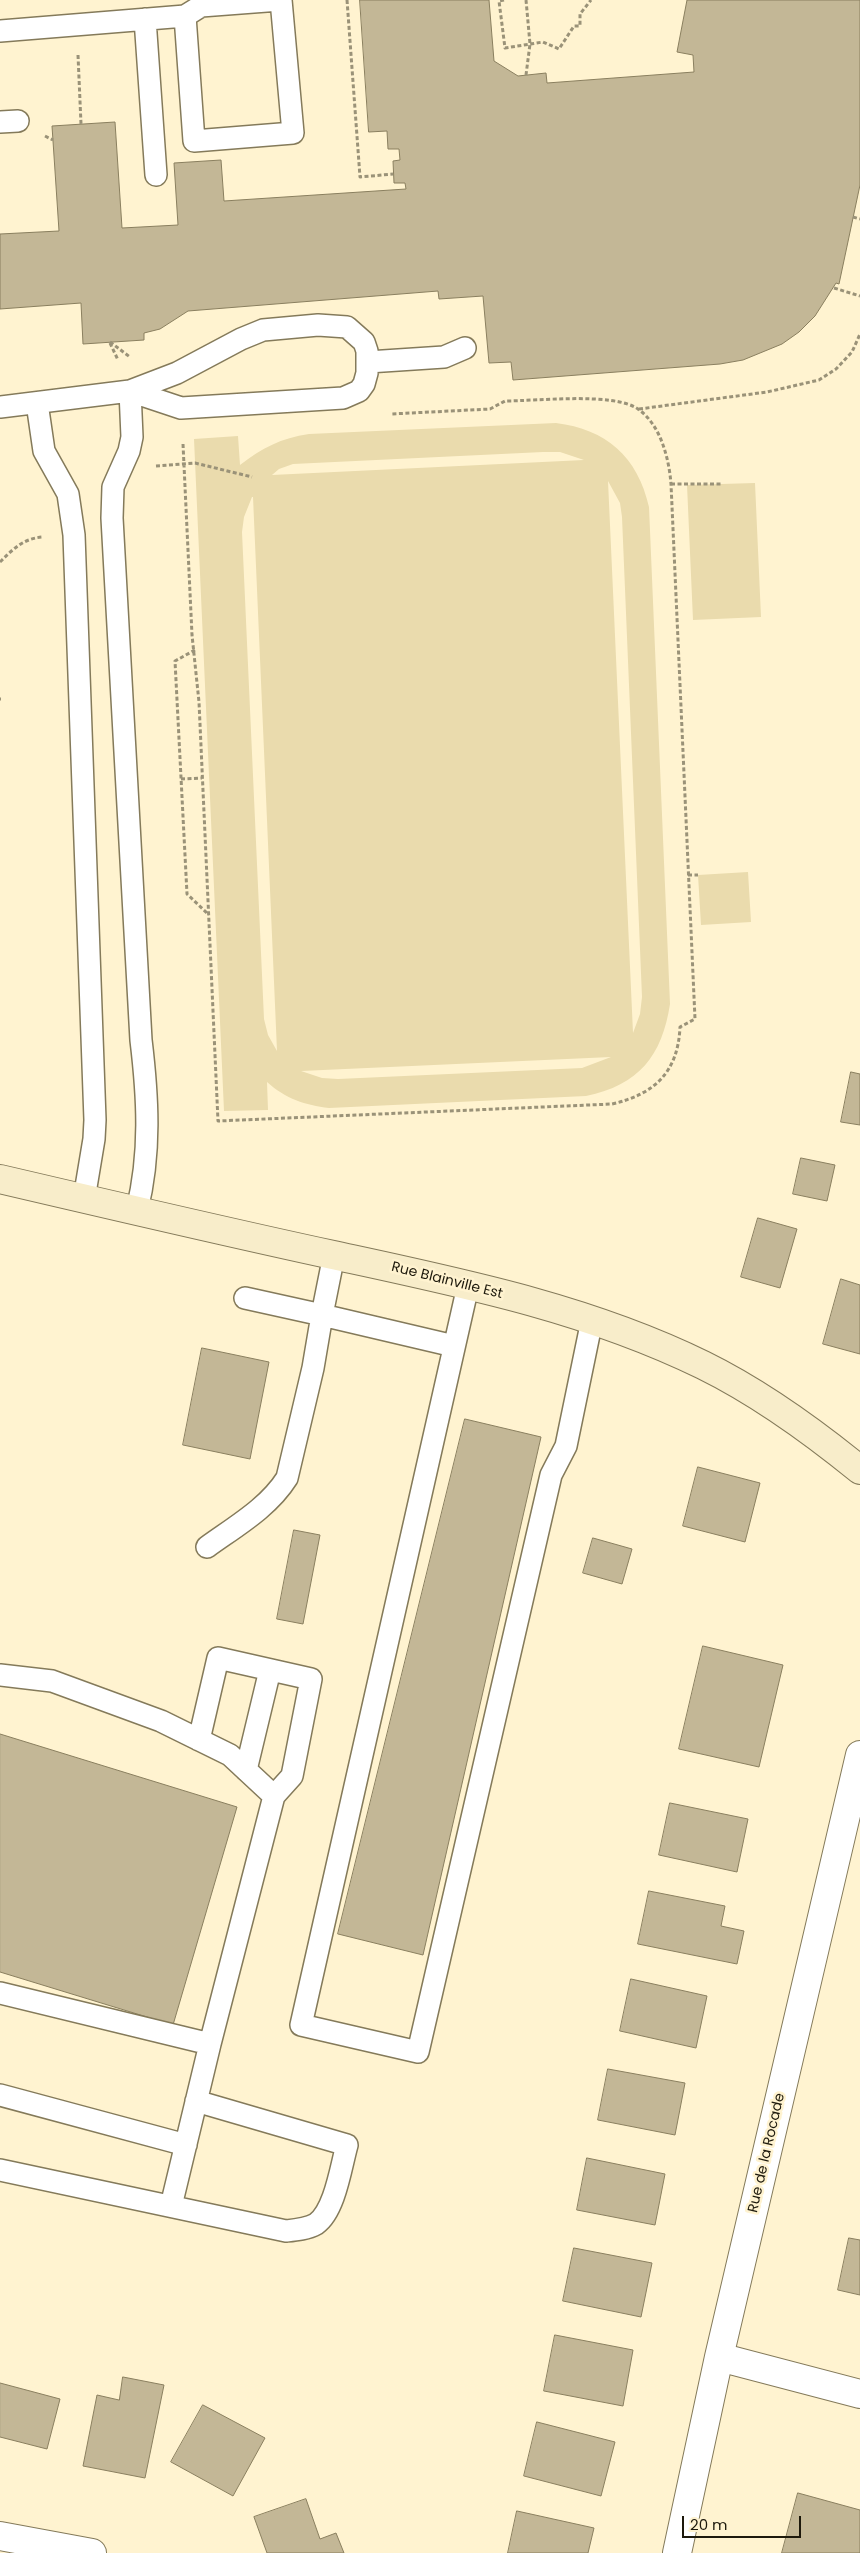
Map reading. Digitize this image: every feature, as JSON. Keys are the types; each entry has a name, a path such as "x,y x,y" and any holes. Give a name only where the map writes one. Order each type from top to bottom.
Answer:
{"street":[{"name":"Rue Blainville Est","path":"0,1179 468,1286 526,1300 592,1320 702,1364 737,1383 802,1424 860,1470"},
{"name":"Rue de la Rocade","path":"677,2553 719,2357 860,1755"},
{"path":"719,2357 860,2394"},
{"path":"0,2536 92,2553"}],"lane":[{"path":"0,31 184,16 201,6 281,0 293,133 194,141 184,16"},
{"path":"145,20 156,175"},
{"path":"0,407 130,390 190,367 241,339 273,328 336,325 347,327 364,342 368,362 364,384 359,391 343,398 181,408 130,390"},
{"path":"368,362 444,357 465,348"},
{"path":"130,390 132,437 129,451 113,486 112,518 140,1030 147,1088 146,1164 137,1210"},
{"path":"37,403 44,451 68,494 73,517 95,1120 94,1140 84,1199"},
{"path":"207,1547 266,1504 278,1492 287,1478 313,1368 334,1255"},
{"path":"468,1286 301,2025 418,2052 551,1475 566,1446 592,1320"},
{"path":"245,1298 454,1346"},
{"path":"171,2206 210,2044 274,1796 292,1776 311,1679 218,1658 200,1740"},
{"path":"246,1770 270,1670"},
{"path":"0,1674 52,1681 161,1721 230,1755 274,1796"},
{"path":"0,1993 210,2044"},
{"path":"0,2095 186,2145"},
{"path":"0,2170 286,2231 302,2230 317,2223 326,2213 347,2145 196,2101"}],"path":[{"path":"347,0 360,177 393,174"},
{"path":"504,0 499,0 505,48 543,42 558,50 574,26 580,26 580,14 590,0"},
{"path":"526,0 530,44 526,75"},
{"path":"79,75 81,124"},
{"path":"853,217 860,219"},
{"path":"834,288 860,296"},
{"path":"638,409 767,392 818,380 836,369 852,352 860,334"},
{"path":"183,444 202,778 218,1121 612,1104 643,1093 663,1078 676,1055 680,1027 695,1019 670,467 653,425 638,409 613,400 505,401 490,409 391,414"},
{"path":"148,467 195,463 252,476"},
{"path":"671,484 722,484"},
{"path":"0,562 15,547 30,537"},
{"path":"195,650 175,661 187,894 209,916"},
{"path":"181,779 202,778"},
{"path":"688,875 698,875"}],"shaded area":[{"path":"556,423 574,426 604,439 617,448 637,474 649,507 670,1004 661,1039 654,1053 634,1076 620,1084 586,1096 329,1108 296,1100 281,1093 267,1082 268,1110 224,1111 194,439 238,436 240,465 272,445 290,438 309,434","holes":["543,452 560,452 584,460 272,475 279,469 293,464","608,481 620,503 622,517 642,997 640,1014 633,1033","253,497 277,1051 268,1035 264,1019 242,532 244,517","611,1057 582,1068 338,1079 322,1078 301,1071"]},
{"path":"755,483 761,617 693,620 687,485"},
{"path":"748,872 751,922 701,925 698,875"}],"building":[{"path":"360,0 489,0 494,61 518,76 546,73 547,83 694,72 693,55 677,52 687,0 860,0 860,185 839,284 836,283 815,316 799,332 782,344 743,360 720,364 513,380 511,362 489,363 483,296 439,299 438,291 188,311 160,329 144,333 144,340 83,344 81,303 0,309 0,234 59,231 52,126 115,122 122,228 178,225 174,163 221,160 224,201 406,189 405,183 394,183 393,161 400,160 399,149 388,149 387,131 369,132"},
{"path":"851,1072 860,1074 860,1125 841,1122"},
{"path":"801,1158 835,1165 827,1201 793,1194"},
{"path":"758,1218 797,1229 780,1288 741,1277"},
{"path":"841,1279 860,1285 860,1354 823,1344"},
{"path":"202,1348 269,1362 250,1459 183,1445"},
{"path":"465,1419 541,1437 423,1955 338,1934"},
{"path":"698,1467 760,1483 745,1542 683,1526"},
{"path":"294,1530 320,1535 303,1624 277,1619"},
{"path":"593,1538 632,1549 622,1584 583,1573"},
{"path":"703,1646 783,1665 759,1767 679,1749"},
{"path":"0,1734 237,1807 173,2025 0,1972"},
{"path":"670,1803 748,1819 737,1872 659,1855"},
{"path":"649,1891 725,1906 721,1926 744,1931 737,1964 638,1944"},
{"path":"631,1979 707,1996 696,2048 620,2031"},
{"path":"608,2069 685,2083 675,2135 598,2120"},
{"path":"587,2158 665,2174 655,2225 577,2210"},
{"path":"849,2238 860,2240 860,2295 838,2290"},
{"path":"574,2248 652,2263 641,2317 563,2301"},
{"path":"555,2335 633,2350 623,2406 544,2391"},
{"path":"123,2377 164,2385 145,2478 83,2466 97,2395 119,2400"},
{"path":"0,2383 60,2399 47,2449 0,2437"},
{"path":"203,2405 265,2438 233,2496 171,2462"},
{"path":"537,2422 615,2442 601,2496 524,2476"},
{"path":"798,2493 860,2510 860,2553 782,2553"},
{"path":"306,2499 320,2539 336,2533 344,2553 267,2553 254,2517"},
{"path":"517,2511 594,2528 588,2553 508,2553"}]}
